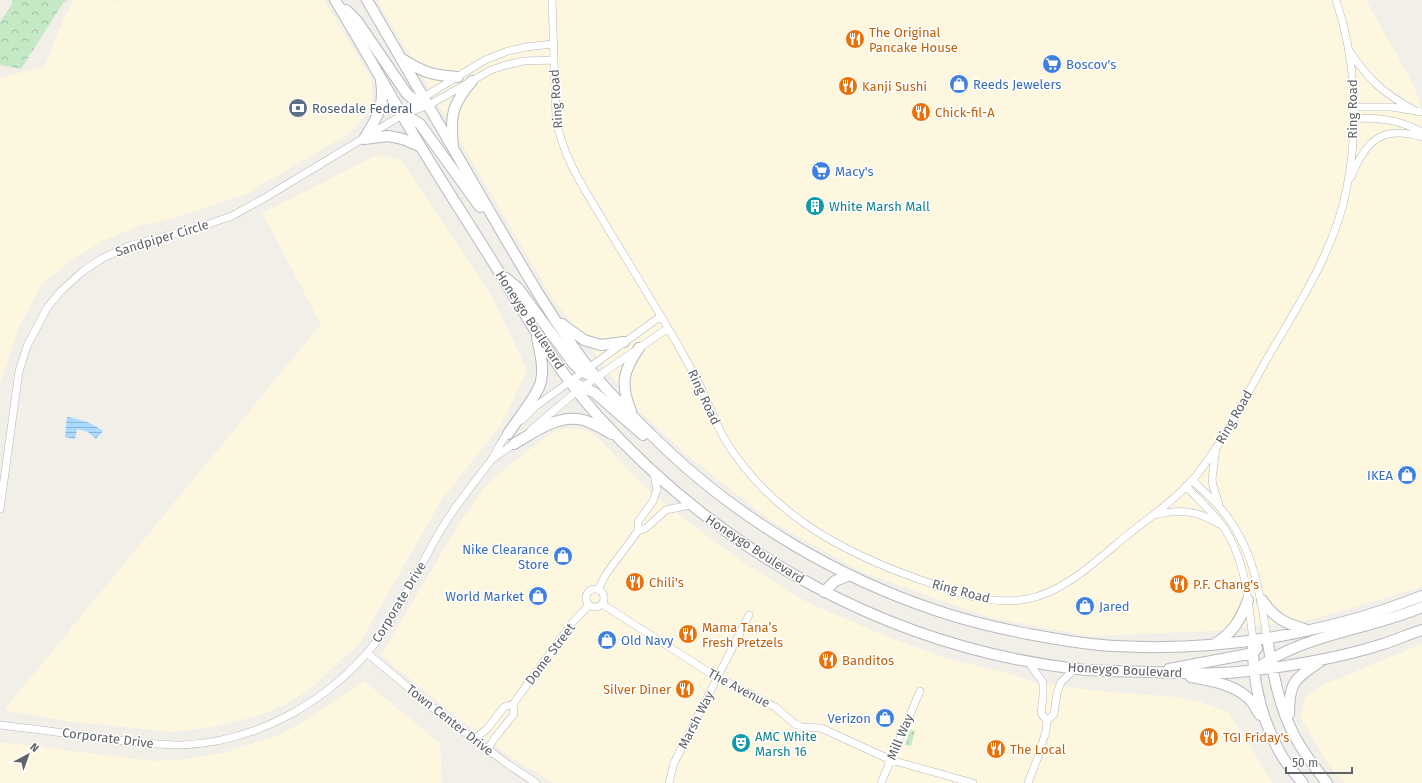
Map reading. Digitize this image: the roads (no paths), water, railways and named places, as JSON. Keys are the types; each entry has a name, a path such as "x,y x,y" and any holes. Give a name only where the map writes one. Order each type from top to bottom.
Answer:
{"main road":[{"name":"Honeygo Boulevard","path":"336,0 421,147 536,332 570,381"},
{"path":"336,0 356,22 407,94 423,101"},
{"name":"Honeygo Boulevard","path":"367,0 401,58 423,101 585,370"},
{"path":"401,58 430,74 458,77"},
{"path":"364,139 378,116 382,103 383,92 380,76"},
{"path":"453,149 451,130 452,115 454,108 464,90 472,81"},
{"path":"402,115 420,124 520,262"},
{"path":"364,139 388,136 421,147"},
{"path":"500,273 518,288 573,363 596,378"},
{"path":"554,318 584,340 601,345 624,342"},
{"path":"508,434 537,391 541,382 541,356 536,332"},
{"path":"634,418 626,398 624,379 625,371 630,360 639,348"},
{"name":"Honeygo Boulevard","path":"596,378 634,418 683,465 708,486 760,524 850,575 910,601 961,618 1000,628 1059,640 1110,646 1167,648 1253,640 1309,631 1365,616 1422,596"},
{"path":"570,381 580,389 595,393 638,432 683,465"},
{"name":"Honeygo Boulevard","path":"580,389 598,416 654,474 690,505 769,561 824,592 897,625 974,650 1075,669 1119,672 1234,672 1255,670 1272,663 1325,658 1384,644 1422,630"},
{"path":"514,444 551,422 579,418 621,440"},
{"path":"824,592 835,581 850,575"},
{"path":"1214,644 1225,637 1236,626 1248,600"},
{"path":"1262,600 1269,611 1283,622 1309,631"},
{"path":"1272,663 1314,641 1385,620 1422,607"},
{"path":"1154,672 1252,652 1267,638"},
{"path":"1267,638 1278,693 1288,720 1294,734 1306,754 1327,783"},
{"path":"1253,640 1252,652 1260,703 1279,752 1302,783"},
{"path":"1288,720 1291,688 1296,680 1305,672 1325,658"},
{"path":"1172,673 1220,684 1236,690 1252,702 1270,730"}],"street":[{"name":"Ring Road","path":"552,0 556,117 558,133 565,152 590,198 668,328 692,371 714,419 726,440 752,475 795,517 818,533 844,547 913,577 954,591 980,598 1006,601 1031,598 1052,591 1068,581 1152,516 1192,480 1216,447 1315,275 1331,242 1347,188 1354,118 1353,87 1348,50 1336,0"},
{"path":"402,115 485,60 508,51 553,44"},
{"path":"1348,50 1379,88 1390,97 1414,110"},
{"path":"423,101 472,81 491,70 506,65 524,61 554,60"},
{"name":"Sandpiper Circle","path":"0,509 19,370 27,346 47,308 61,291 82,272 101,259 129,246 203,226 232,216 364,139 423,101"},
{"path":"1354,107 1392,107 1422,112"},
{"path":"1354,118 1390,119 1422,132"},
{"path":"1347,188 1357,161 1374,140 1399,132 1410,133 1422,137"},
{"path":"570,381 661,316"},
{"path":"596,378 668,328"},
{"name":"Corporate Drive","path":"491,461 514,444 580,389 596,378"},
{"name":"Corporate Drive","path":"0,725 152,744 182,745 221,739 263,728 297,711 337,683 367,653 390,621 446,521 491,461 508,434 536,406 570,381"},
{"path":"1216,447 1212,479 1215,494 1222,509"},
{"path":"638,531 638,522 653,501 657,490 654,474"},
{"path":"1192,480 1222,509 1235,527 1249,555 1262,600 1267,638"},
{"path":"1186,486 1208,508 1223,526 1239,561 1248,600 1253,640"},
{"path":"598,590 606,574 638,531 646,528 666,510 690,505"},
{"path":"1152,516 1170,512 1196,513 1208,517 1223,526"},
{"path":"593,590 598,590 603,596 602,604 597,607 589,605 586,600 587,595 593,590"},
{"name":"The Avenue","path":"602,604 718,678 776,707 795,724 802,727 821,728 891,760 973,783"},
{"name":"Dome Street","path":"474,739 487,729 504,707 513,704 572,623 589,605"},
{"name":"Marsh Way","path":"669,783 674,763 718,678 748,615"},
{"name":"Town Center Drive","path":"367,653 445,718 536,783"},
{"path":"1028,661 1043,683 1041,713 1047,721"},
{"path":"1028,783 1038,757 1047,721 1054,714 1057,693 1061,682 1075,669"},
{"name":"Mill Way","path":"881,783 920,691"},
{"name":"Dome Street","path":"488,749 514,714 513,704"}],"water":[{"path":"67,417 86,422 103,431 96,439 88,432 77,429 75,439 65,437"}],"place":[{"name":"The Original Pancake House","path":"855,39"},
{"name":"Boscov's","path":"1052,64"},
{"name":"Reeds Jewelers","path":"959,84"},
{"name":"Kanji Sushi","path":"848,86"},
{"name":"Rosedale Federal","path":"298,108"},
{"name":"Chick-fil-A","path":"921,112"},
{"name":"Macy's","path":"821,171"},
{"name":"White Marsh Mall","path":"815,206"},
{"name":"IKEA","path":"1407,475"},
{"name":"Nike Clearance Store","path":"563,556"},
{"name":"Chili's","path":"635,582"},
{"name":"P.F. Chang's","path":"1179,584"},
{"name":"World Market","path":"538,596"},
{"name":"Jared","path":"1085,606"},
{"name":"Mama Tana’s Fresh Pretzels","path":"688,634"},
{"name":"Old Navy","path":"607,640"},
{"name":"Banditos","path":"828,660"},
{"name":"Silver Diner","path":"685,689"},
{"name":"Verizon","path":"885,718"},
{"name":"TGI Friday's","path":"1209,737"},
{"name":"AMC White Marsh 16","path":"741,743"},
{"name":"The Local","path":"996,749"}]}
